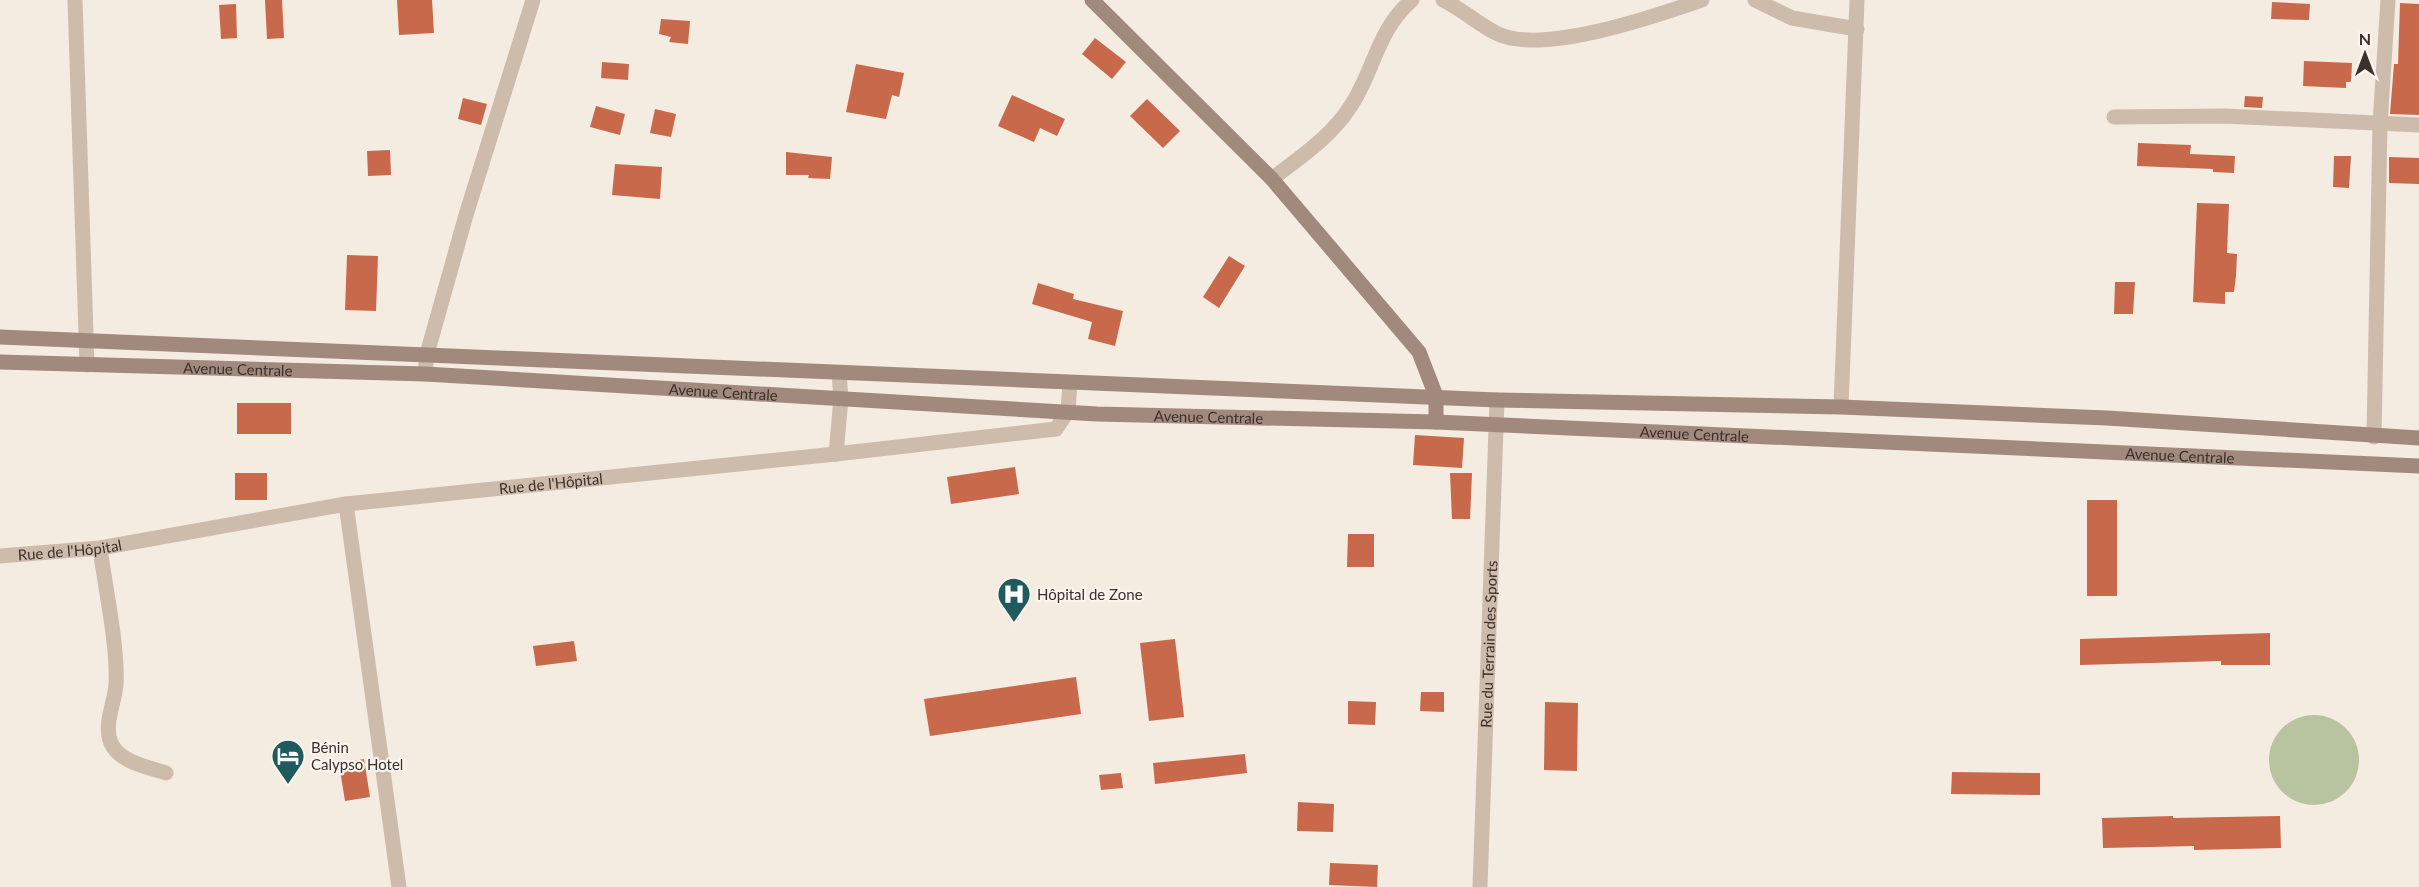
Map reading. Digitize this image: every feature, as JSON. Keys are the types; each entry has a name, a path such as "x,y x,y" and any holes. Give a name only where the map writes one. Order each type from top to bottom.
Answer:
{"street":[{"path":"75,0 84,340 87,365"},
{"path":"425,374 427,354 466,215 533,0"},
{"path":"1092,0 1272,179 1419,352 1436,396 1436,422"},
{"path":"1272,179 1335,127 1351,106 1383,34 1398,12 1412,0"},
{"path":"1443,0 1499,35 1522,39 1550,39 1584,33 1666,13 1702,0"},
{"path":"1755,0 1792,18 1857,29"},
{"path":"1841,407 1857,0"},
{"path":"2374,437 2380,124 2388,0"},
{"path":"2114,117 2224,116 2419,125"},
{"name":"Avenue Centrale","path":"0,337 1497,400 1841,407 2107,418 2374,437 2419,438"},
{"name":"Avenue Centrale","path":"0,362 425,374 1068,411 1436,422 2419,466"},
{"path":"836,454 841,399 839,373"},
{"path":"1068,411 1070,383"},
{"name":"Rue du Terrain des Sports","path":"1480,887 1497,400"},
{"name":"Rue de l'Hôpital","path":"0,556 100,548 346,504 1056,429 1068,411"},
{"path":"346,504 399,887"},
{"path":"100,548 115,662 116,685 108,725 111,744 125,758 165,773"}],"green space":[{"path":"2314,715 2331,718 2346,728 2356,743 2359,760 2356,777 2346,792 2331,802 2314,805 2297,802 2282,792 2272,777 2269,760 2272,743 2282,728 2297,718"}],"building":[{"path":"265,0 282,0 284,38 267,39"},
{"path":"397,0 432,0 434,33 399,35"},
{"path":"2272,2 2310,4 2309,20 2271,19"},
{"path":"2400,3 2419,4 2419,115 2390,114 2394,64 2398,64"},
{"path":"236,4 237,38 221,39 219,5"},
{"path":"661,19 690,21 688,44 669,42 671,37 659,34"},
{"path":"1095,38 1126,62 1112,79 1082,54"},
{"path":"2304,61 2352,63 2351,82 2346,82 2346,88 2303,86"},
{"path":"602,62 629,64 628,80 601,78"},
{"path":"856,64 904,73 899,97 892,95 886,119 846,112"},
{"path":"1012,95 1065,119 1057,136 1040,128 1034,142 998,126"},
{"path":"2245,96 2263,97 2262,108 2244,107"},
{"path":"463,98 487,104 481,125 458,119"},
{"path":"1147,99 1180,131 1163,148 1130,116"},
{"path":"596,106 625,114 620,135 590,127"},
{"path":"655,109 676,114 671,137 650,133"},
{"path":"2138,143 2191,145 2190,154 2235,156 2234,173 2213,172 2213,169 2137,166"},
{"path":"390,150 391,175 368,176 367,151"},
{"path":"786,152 832,157 830,179 808,178 809,175 786,175"},
{"path":"2334,156 2351,156 2349,188 2333,187"},
{"path":"2389,157 2419,158 2419,184 2389,183"},
{"path":"615,164 662,167 660,199 612,195"},
{"path":"2197,203 2229,204 2227,253 2237,254 2234,292 2225,292 2225,304 2193,302"},
{"path":"347,255 378,256 376,311 345,310"},
{"path":"1229,256 1245,266 1219,308 1203,297"},
{"path":"2115,282 2135,282 2133,314 2114,314"},
{"path":"1038,283 1074,294 1073,299 1123,311 1115,346 1088,339 1092,322 1032,304"},
{"path":"237,403 291,403 291,434 237,434"},
{"path":"1415,435 1464,438 1462,468 1413,465"},
{"path":"1015,467 1019,494 951,504 947,477"},
{"path":"235,473 267,473 267,500 235,500"},
{"path":"1450,473 1472,473 1470,519 1452,519"},
{"path":"2087,500 2117,500 2117,596 2087,596"},
{"path":"1348,534 1374,534 1374,567 1347,567"},
{"path":"2270,633 2270,665 2221,665 2221,661 2080,665 2080,639"},
{"path":"1175,639 1184,717 1149,721 1140,643"},
{"path":"574,641 577,661 536,666 533,646"},
{"path":"1076,677 1081,714 930,736 924,699"},
{"path":"1421,692 1444,692 1444,712 1420,711"},
{"path":"1348,701 1376,702 1375,725 1348,724"},
{"path":"1545,702 1578,703 1577,771 1544,770"},
{"path":"1245,754 1247,773 1155,784 1153,763"},
{"path":"364,759 370,797 345,801 339,764"},
{"path":"1952,772 2040,773 2040,795 1951,794"},
{"path":"1121,773 1123,788 1101,790 1099,775"},
{"path":"1298,802 1334,804 1333,832 1297,831"},
{"path":"2173,816 2173,818 2280,816 2281,848 2194,850 2194,846 2103,848 2102,818"},
{"path":"1330,863 1378,865 1377,887 1329,885"}],"place":[{"name":"Hôpital de Zone","path":"1014,623"},
{"name":"Bénin Calypso Hotel","path":"288,785"}]}
